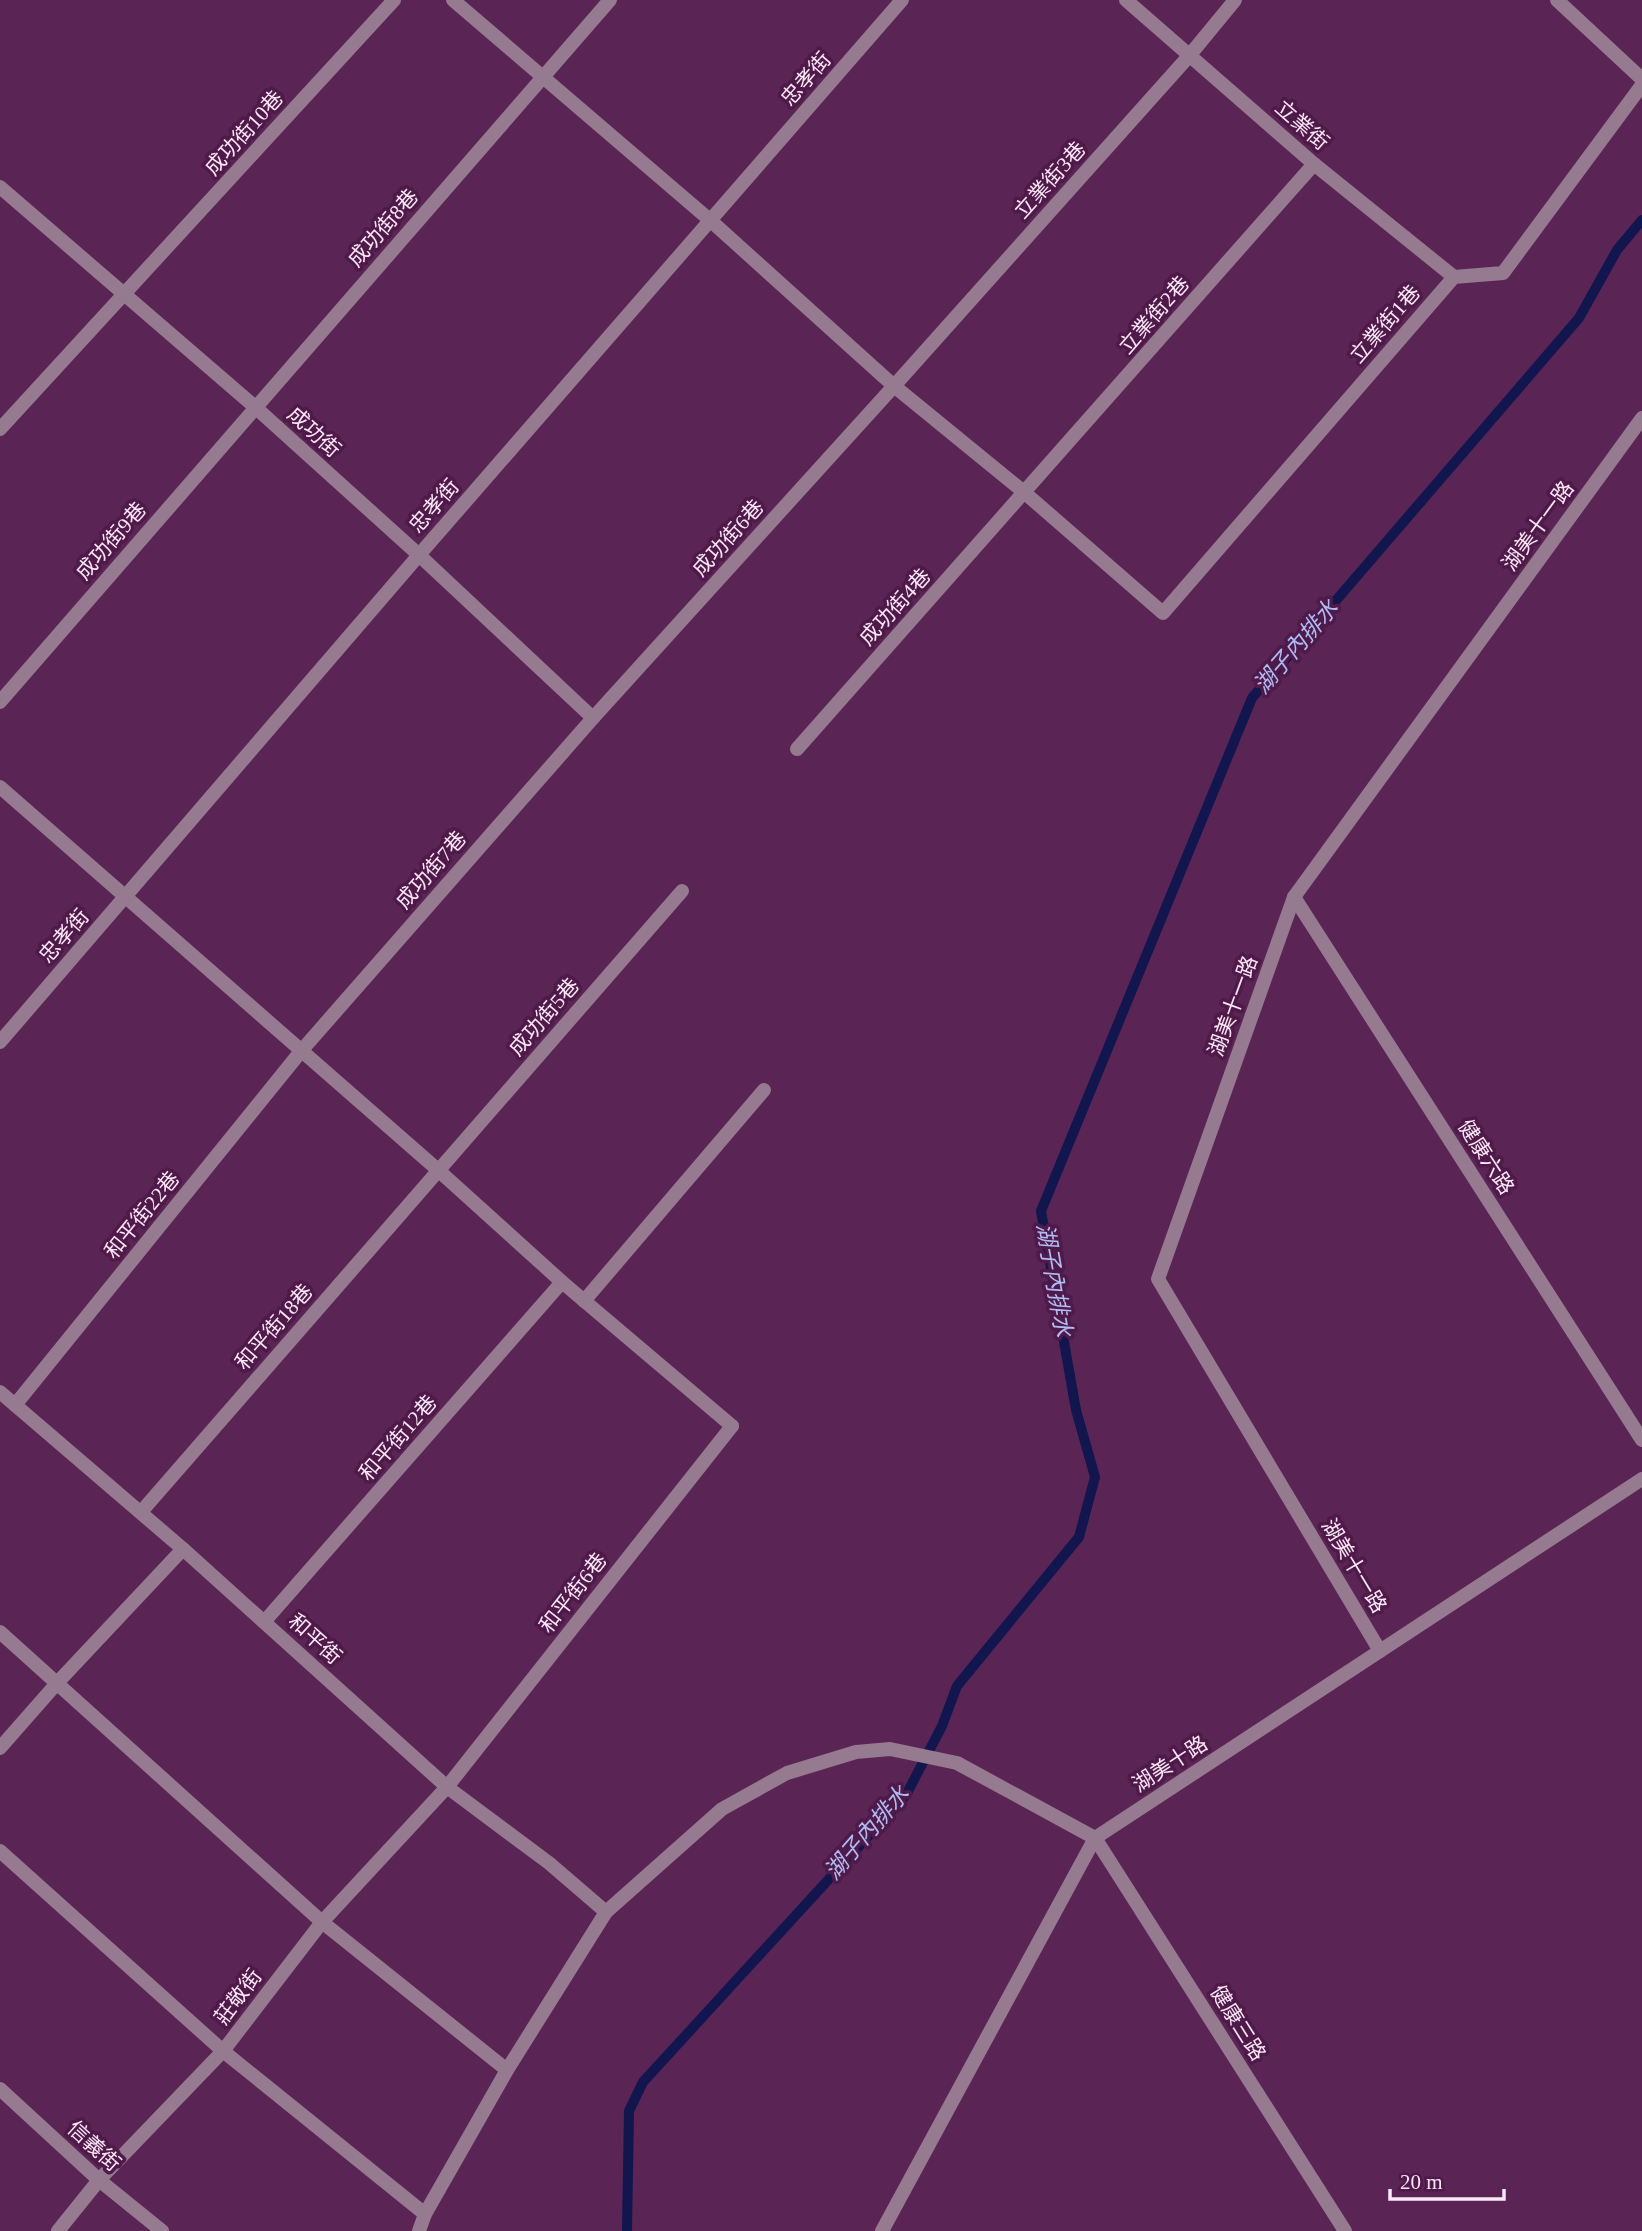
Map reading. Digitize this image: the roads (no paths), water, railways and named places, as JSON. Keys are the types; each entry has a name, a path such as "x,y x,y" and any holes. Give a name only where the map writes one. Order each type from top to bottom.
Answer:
{"street":[{"name":"成功街10巷","path":"0,429 394,0"},
{"path":"453,0 711,221 894,386 1025,493"},
{"name":"成功街8巷","path":"255,407 610,0"},
{"name":"忠孝街","path":"0,1042 902,0"},
{"name":"立業街","path":"1126,0 1314,164 1454,278"},
{"name":"立業街3巷","path":"894,386 1189,56 1235,0"},
{"path":"1557,0 1642,79"},
{"path":"1454,278 1503,273 1642,85"},
{"name":"立業街2巷","path":"1025,493 1314,164"},
{"name":"成功街","path":"0,187 255,407 419,555 593,718"},
{"name":"立業街1巷","path":"1025,493 1163,613 1454,278"},
{"name":"成功街6巷","path":"593,718 894,386"},
{"name":"成功街9巷","path":"0,702 255,407"},
{"name":"湖美十一路","path":"1380,1650 1158,1279 1294,897 1642,418"},
{"name":"成功街4巷","path":"797,749 1025,493"},
{"name":"成功街7巷","path":"302,1050 593,718"},
{"path":"0,787 439,1170 584,1301 764,1090"},
{"name":"成功街5巷","path":"439,1170 682,891"},
{"name":"健康六路","path":"1294,897 1642,1440"},
{"name":"和平街22巷","path":"15,1405 302,1050"},
{"name":"和平街18巷","path":"141,1512 439,1170"},
{"name":"和平街12巷","path":"264,1622 562,1282"},
{"name":"和平街6巷","path":"447,1787 732,1426 584,1301"},
{"name":"和平街","path":"0,1392 183,1549 447,1787 549,1863 606,1912"},
{"name":"湖美十路","path":"882,2231 1095,1838 1642,1479"},
{"path":"0,1748 183,1549"},
{"path":"0,1632 322,1922 507,2070"},
{"path":"419,2231 425,2214 507,2070 606,1912 722,1809 787,1773 856,1752 890,1749 957,1763 1095,1838"},
{"name":"莊敬街","path":"58,2231 99,2180 223,2052 322,1922 447,1787"},
{"name":"健康三路","path":"1095,1838 1345,2231"},
{"path":"0,1851 223,2052 425,2214"},
{"name":"信義街","path":"0,2089 99,2180 162,2231"}],"waterway":[{"name":"湖子內排水","path":"627,2231 629,2111 643,2082 906,1795 942,1726 957,1686 1079,1537 1095,1477 1076,1410 1041,1211 1252,698 1579,318 1617,250 1642,220"}]}
